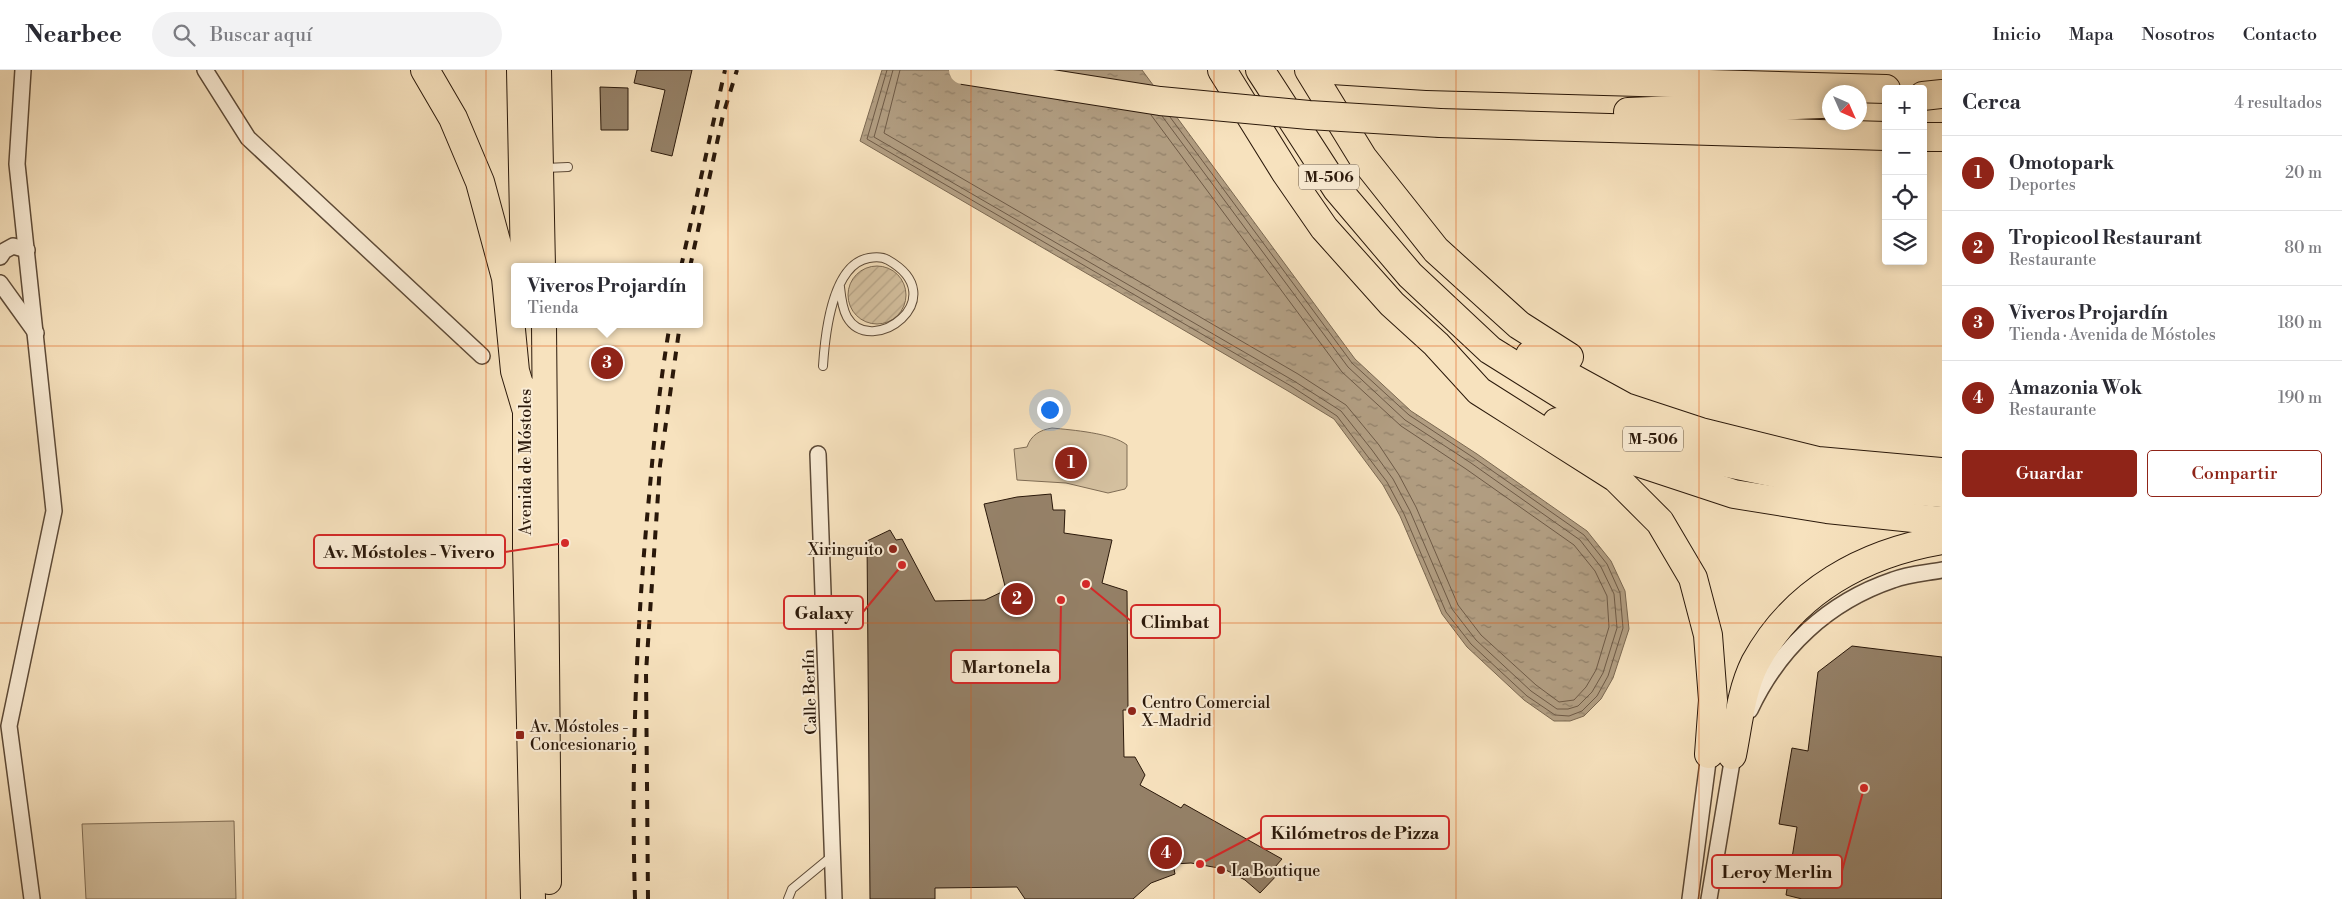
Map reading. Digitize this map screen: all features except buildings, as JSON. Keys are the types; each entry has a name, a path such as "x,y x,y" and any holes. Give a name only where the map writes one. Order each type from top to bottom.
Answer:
{"highway":[{"path":"425,70 453,118 480,182 506,278 514,370 526,408"},
{"path":"963,70 1160,101 1309,115 1440,123 1882,136"},
{"name":"M-506","path":"1222,70 1286,173 1324,228 1392,304 1436,344 1491,383 1553,420 1628,459 1734,494 1826,510 1942,520"},
{"name":"M-506","path":"1260,70 1337,189 1410,275 1490,350 1562,395 1642,435 1718,461 1829,484 1942,493"},
{"path":"1309,70 1363,158 1436,250 1519,325 1632,398 1701,432"},
{"path":"1332,70 1427,76 1882,89"},
{"path":"1927,90 1942,92"},
{"path":"1927,95 1942,92"},
{"path":"1867,101 1882,100"},
{"path":"1475,124 1545,116 1822,104"},
{"path":"1927,137 1942,137"},
{"path":"1410,275 1504,341 1625,407 1701,432 1818,460 1942,472"},
{"path":"1436,344 1479,391 1616,478 1660,522 1693,578 1708,635 1720,755"},
{"path":"1720,755 1755,664 1790,617 1838,575 1860,563 1911,545 1942,540"}],"main road":[{"path":"519,70 523,263"},
{"path":"539,70 543,263"},
{"name":"Avenida de Móstoles","path":"524,328 526,408 525,547 533,899"},
{"name":"Avenida de Móstoles","path":"544,328 549,899"}],"street":[{"path":"23,70 17,164 54,511 9,726 32,899"},
{"path":"205,70 248,138 482,356"},
{"path":"0,257 4,251 13,246 27,250"},
{"path":"0,283 36,333"},
{"name":"Calle Berlín","path":"818,454 834,899"},
{"path":"1690,899 1720,755 1763,683 1800,636 1847,599 1894,579 1942,570"},
{"path":"1709,899 1720,755"}],"lane":[{"path":"541,168 568,167"},
{"path":"823,366 834,299 844,275 860,260 885,258 905,270 913,291 908,314 890,328 867,330 860,328 848,318 842,303 840,287"},
{"path":"788,899 792,888 832,856"}],"shaded area":[{"path":"877,266 893,271 901,279 906,295 901,311 893,319 877,324 861,319 853,311 848,295 853,279 861,271"},
{"path":"1052,428 1102,435 1127,445 1127,486 1125,489 1108,493 1066,483 1017,480 1014,449 1027,447 1036,434"},
{"path":"234,821 236,899 86,899 82,824"}],"water":[{"path":"882,70 1142,70 1355,359 1411,411 1477,454 1587,531 1611,561 1625,591 1629,629 1613,678 1601,699 1584,716 1570,721 1554,721 1524,700 1467,647 1442,614 1400,516 1383,485 1334,419 860,141"}],"railway":[{"path":"682,263 725,70"},
{"path":"691,263 723,115 737,70"},
{"path":"635,899 634,748 641,598 655,432 669,328"},
{"path":"648,899 646,672 660,465 679,328"}],"place":[{"name":"Viveros Projardín","path":"607,363"},
{"name":"Omotopark","path":"1071,463"},
{"name":"Av. Móstoles - Vivero","path":"565,543"},
{"name":"Xiringuito","path":"893,549"},
{"name":"Galaxy","path":"902,565"},
{"name":"Climbat","path":"1086,584"},
{"name":"Tropicool Restaurant","path":"1017,599"},
{"name":"Martonela","path":"1061,600"},
{"name":"Centro Comercial X-Madrid","path":"1132,711"},
{"name":"Av. Móstoles - Concesionario","path":"520,735"},
{"name":"Leroy Merlin","path":"1864,788"},
{"name":"Amazonia Wok","path":"1166,853"},
{"name":"Kilómetros de Pizza","path":"1200,864"},
{"name":"La Boutique","path":"1221,870"}]}
